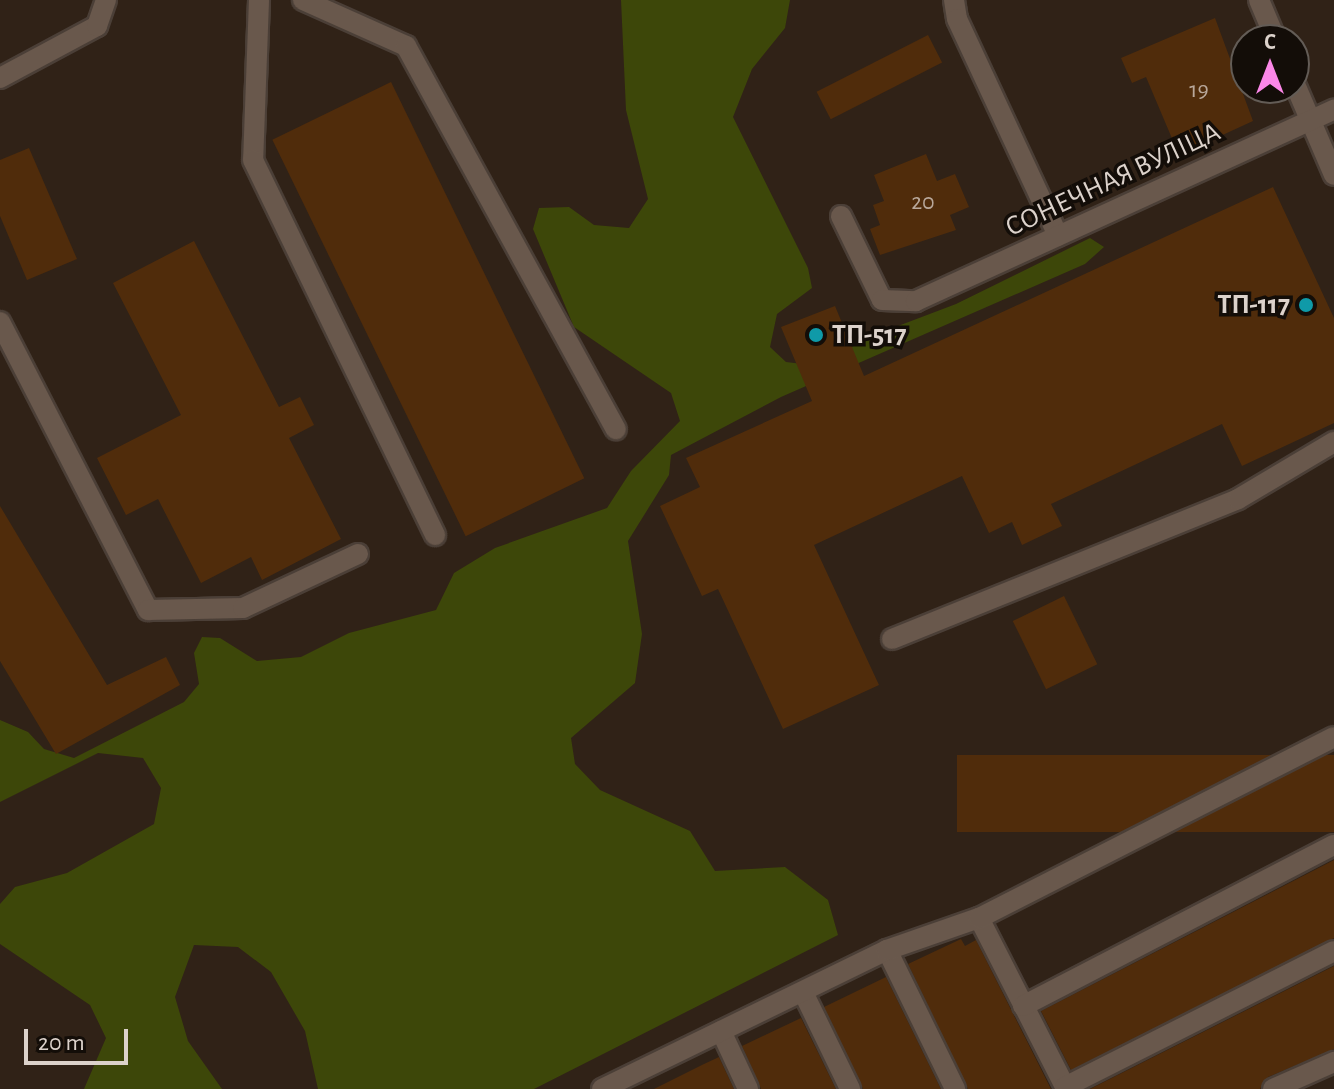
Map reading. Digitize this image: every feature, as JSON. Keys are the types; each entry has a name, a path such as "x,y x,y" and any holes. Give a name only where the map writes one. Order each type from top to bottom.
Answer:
{"street":[{"path":"0,78 97,26 106,0"},
{"path":"259,0 253,160 435,535"},
{"path":"303,0 406,46 616,429"},
{"path":"954,0 957,19 1058,236"},
{"path":"1259,0 1269,24"},
{"path":"1303,104 1334,175"},
{"name":"СОНЕЧНАЯ ВУЛІЦА","path":"841,216 882,300 916,301 1334,110"},
{"path":"0,322 148,610 243,608 358,554"},
{"path":"892,639 1238,499 1334,442"},
{"path":"602,1089 641,1080 721,1031 887,950 979,918 1334,737"},
{"path":"1023,1006 1334,845"},
{"path":"979,918 1065,1088 1334,951"},
{"path":"887,950 955,1089"},
{"path":"803,992 850,1089"},
{"path":"721,1031 748,1089"},
{"path":"1273,1089 1334,1062"}],"green space":[{"path":"621,0 790,0 785,28 752,69 733,117 808,268 812,288 777,314 770,347 786,362 819,366 869,337 956,304 1090,238 1104,247 1085,264 781,397 671,455 669,475 628,541 642,634 635,683 571,738 575,764 600,790 690,831 715,871 785,867 828,900 838,935 534,1089 318,1089 305,1031 271,972 238,947 194,945 175,997 188,1041 222,1089 84,1089 106,1038 90,1005 0,944 0,904 15,887 67,873 154,824 161,788 143,758 98,753 0,802 0,720 28,732 44,749 74,758 184,702 199,684 194,653 202,637 220,638 257,661 301,657 349,633 436,610 454,573 495,548 607,508 631,471 680,421 671,393 574,327 533,229 539,208 569,207 594,225 629,228 648,199 626,110"}],"building":[{"path":"1215,18 1230,59 1230,104 1247,104 1253,121 1179,155 1146,77 1132,83 1121,58"},
{"path":"928,35 942,63 831,119 817,92"},
{"path":"391,82 584,478 466,536 272,140"},
{"path":"29,148 77,259 27,280 0,216 0,160"},
{"path":"926,154 937,181 955,174 969,207 950,215 956,230 880,255 870,229 880,225 873,205 884,201 874,175"},
{"path":"1273,187 1334,318 1334,423 1242,466 1222,424 1051,504 1062,526 1022,545 1012,522 989,533 962,476 814,545 879,685 783,729 718,589 702,596 660,506 700,487 686,458 812,401 781,327 835,306 864,376"},
{"path":"194,241 279,407 300,397 314,425 289,438 341,539 262,580 251,557 201,583 158,499 126,515 97,458 181,415 113,283"},
{"path":"0,506 107,685 166,657 180,685 56,754 0,661"},
{"path":"1064,596 1097,664 1046,689 1013,621"},
{"path":"957,755 1334,755 1334,832 957,832"},
{"path":"1334,860 1334,938 1071,1070 1041,1011"},
{"path":"961,939 965,946 976,940 1051,1089 968,1089 908,964"},
{"path":"1334,966 1334,1049 1268,1077 1260,1089 1090,1089"},
{"path":"886,977 941,1089 863,1089 824,1007"},
{"path":"801,1018 836,1089 761,1089 742,1046"},
{"path":"719,1057 734,1089 654,1089 704,1064"}],"place":[{"name":"ТП-117","path":"1306,305"},
{"name":"ТП-517","path":"816,335"}]}
